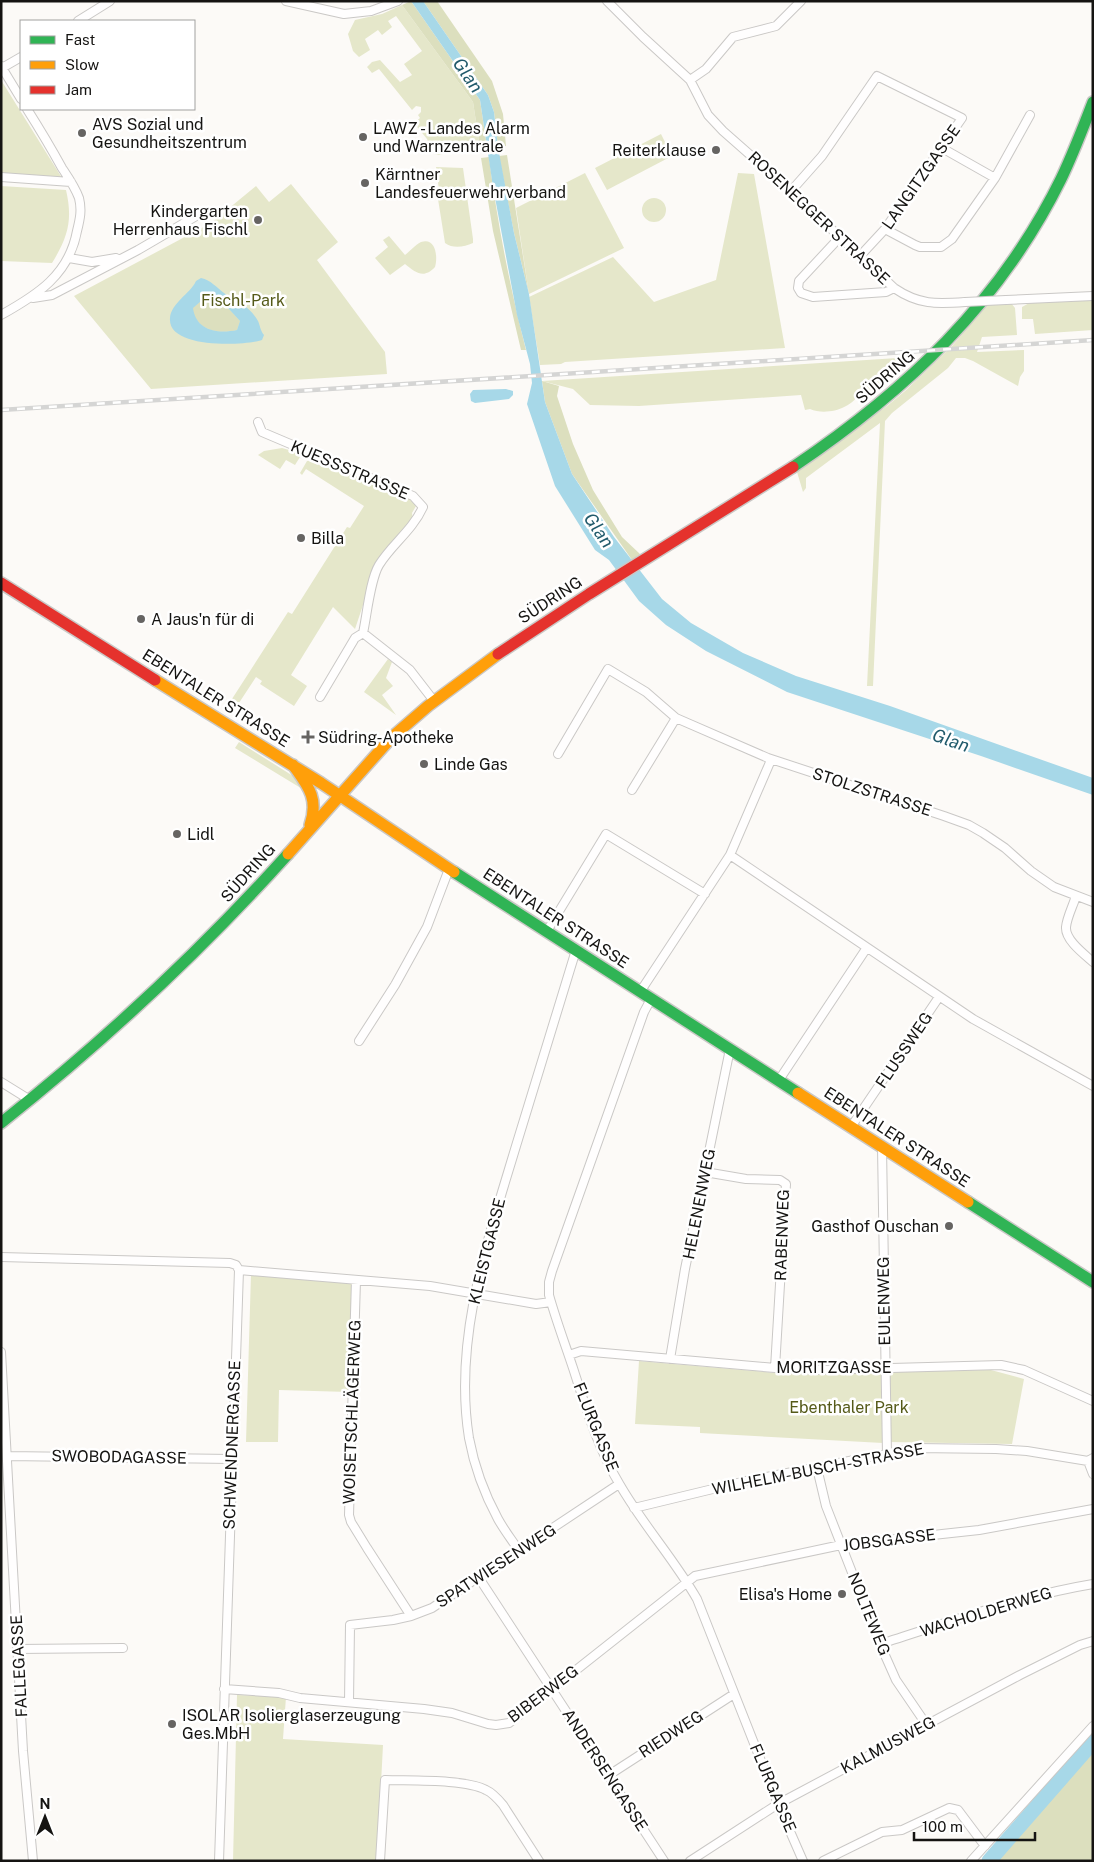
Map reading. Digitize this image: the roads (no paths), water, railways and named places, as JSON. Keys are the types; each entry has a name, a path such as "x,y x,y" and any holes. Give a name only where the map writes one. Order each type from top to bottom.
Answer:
{"main road":[{"name":"SÜDRING","path":"1,1123 138,1006 187,959 229,918 390,738 434,701 509,647 610,581 792,468 841,434 888,397 937,352 988,294 1025,242 1064,171 1093,102"},
{"name":"EBENTALER STRASSE","path":"1,582 293,765 449,869 1093,1282"},
{"path":"293,765 307,785 315,802 315,813 307,832"}],"street":[{"path":"80,20 110,1"},
{"path":"286,1 344,14 371,11 396,2"},
{"name":"ROSENEGGER STRASSE","path":"607,1 690,80 708,115 723,131 894,288 910,298 925,303 1093,296"},
{"path":"690,80 706,69 733,37 776,26 801,1"},
{"path":"20,58 2,67 20,97"},
{"name":"LANGITZGASSE","path":"791,192 822,156 877,76 962,118 885,229 860,256"},
{"path":"1,315 32,298 52,281 69,258 76,238 81,212 78,196 71,182 28,110"},
{"path":"885,229 920,247 941,247 952,239 995,178 1030,115"},
{"path":"942,148 995,178"},
{"path":"1,177 71,182"},
{"path":"32,298 52,295 187,223 203,212"},
{"path":"840,237 800,281 798,288 800,293 813,297 886,292 894,288"},
{"path":"69,258 92,262 123,257"},
{"name":"KUESSSTRASSE","path":"258,422 262,432 413,496 423,508 416,522 379,565 374,575 363,633"},
{"path":"320,697 355,638 363,633 410,670 434,701"},
{"name":"STOLZSTRASSE","path":"558,754 608,669 646,692 676,718 771,760 969,825 1005,848 1044,881 1093,902"},
{"path":"632,790 676,718"},
{"path":"640,992 730,855 771,760"},
{"path":"547,931 606,834 705,894"},
{"path":"730,855 973,1020 1093,1086"},
{"path":"359,1041 395,985 427,927 449,869"},
{"path":"1076,896 1066,926 1066,932 1071,940 1093,962"},
{"path":"779,1080 866,948"},
{"name":"KLEISTGASSE","path":"519,1551 498,1520 491,1505 480,1477 470,1439 466,1370 470,1326 475,1294 500,1199 576,950"},
{"name":"FLUSSWEG","path":"851,1127 939,997"},
{"name":"FLURGASSE","path":"651,999 644,1012 552,1271 548,1289 591,1425 619,1484 687,1581 701,1606 734,1694 803,1861"},
{"name":"HELENENWEG","path":"670,1359 730,1049"},
{"path":"1,1082 30,1100"},
{"name":"EULENWEG","path":"882,1147 886,1454"},
{"name":"RABENWEG","path":"705,1172 746,1179 780,1180 786,1184 775,1368"},
{"path":"1,1257 230,1264 236,1266 238,1270 430,1286 536,1304 551,1302"},
{"name":"SCHWENDNERGASSE","path":"219,1861 238,1270"},
{"name":"WOISETSCHLÄGERWEG","path":"356,1280 349,1515 351,1522 411,1616"},
{"name":"MORITZGASSE","path":"569,1355 581,1351 818,1370 991,1364 1012,1366 1093,1401"},
{"name":"FALLEGASSE","path":"1,1352 24,1750 33,1861"},
{"name":"WILHELM-BUSCH-STRASSE","path":"634,1508 746,1482 886,1454 927,1448 1026,1451 1091,1459"},
{"name":"SWOBODAGASSE","path":"7,1456 232,1459"},
{"path":"1091,1459 1093,1474"},
{"name":"NOLTEWEG","path":"817,1468 826,1506 880,1644 896,1680 926,1724"},
{"name":"SPATWIESENWEG","path":"349,1702 350,1625 411,1616 432,1608 619,1484"},
{"name":"JOBSGASSE","path":"687,1581 695,1576 841,1545 979,1530 1093,1509"},
{"name":"ANDERSENGASSE","path":"479,1578 664,1861"},
{"name":"BIBERWEG","path":"224,1689 424,1709 452,1713 488,1724 509,1723 687,1581"},
{"name":"WACHOLDERWEG","path":"880,1644 1034,1596 1093,1584"},
{"name":"KALMUSWEG","path":"690,1861 778,1804 926,1724 1080,1645 1093,1641"},
{"path":"18,1649 122,1648"},
{"name":"RIEDWEG","path":"609,1775 734,1694"},
{"path":"972,1861 1093,1726"},
{"path":"380,1861 385,1780 467,1784 484,1789 496,1797 503,1805 539,1861"},
{"path":"823,1861 882,1832 902,1830 950,1808 958,1810 985,1846"}],"water":[{"name":"Glan","path":"411,1 423,1 488,95 494,112 498,147 514,233 529,294 545,402 572,474 614,537 662,599 691,623 743,653 796,676 890,706 1093,778 1093,795 787,692 706,651 666,625 639,601 609,560 595,550 555,486 527,404 532,383 530,364 517,315 493,187 480,100"},
{"path":"201,278 208,280 250,311 258,321 264,335 262,340 224,344 208,343 181,335 172,328 171,313 196,281","holes":["209,300 228,308 240,321 237,330 216,331 209,329 198,322 193,308 200,302"]},
{"path":"506,389 513,391 513,395 509,399 475,403 471,401 470,394 473,390"}],"waterway":[{"path":"989,1861 1093,1742"}],"railway":[{"path":"1,410 1093,340"}],"place":[{"name":"AVS Sozial und Gesundheitszentrum","path":"82,133"},
{"name":"LAWZ - Landes Alarm und Warnzentrale","path":"363,137"},
{"name":"Reiterklause","path":"716,150"},
{"name":"Kärntner Landesfeuerwehrverband","path":"365,183"},
{"name":"Kindergarten Herrenhaus Fischl","path":"258,220"},
{"name":"Billa","path":"301,538"},
{"name":"A Jaus'n für di","path":"141,619"},
{"name":"Südring-Apotheke","path":"308,737"},
{"name":"Linde Gas","path":"424,764"},
{"name":"Lidl","path":"177,834"},
{"name":"Gasthof Ouschan","path":"949,1226"},
{"name":"Elisa's Home","path":"842,1594"},
{"name":"ISOLAR Isolierglaserzeugung Ges.MbH","path":"172,1724"}],"park label":[{"name":"Fischl-Park","path":"243,300"},
{"name":"Ebenthaler Park","path":"849,1407"}]}
